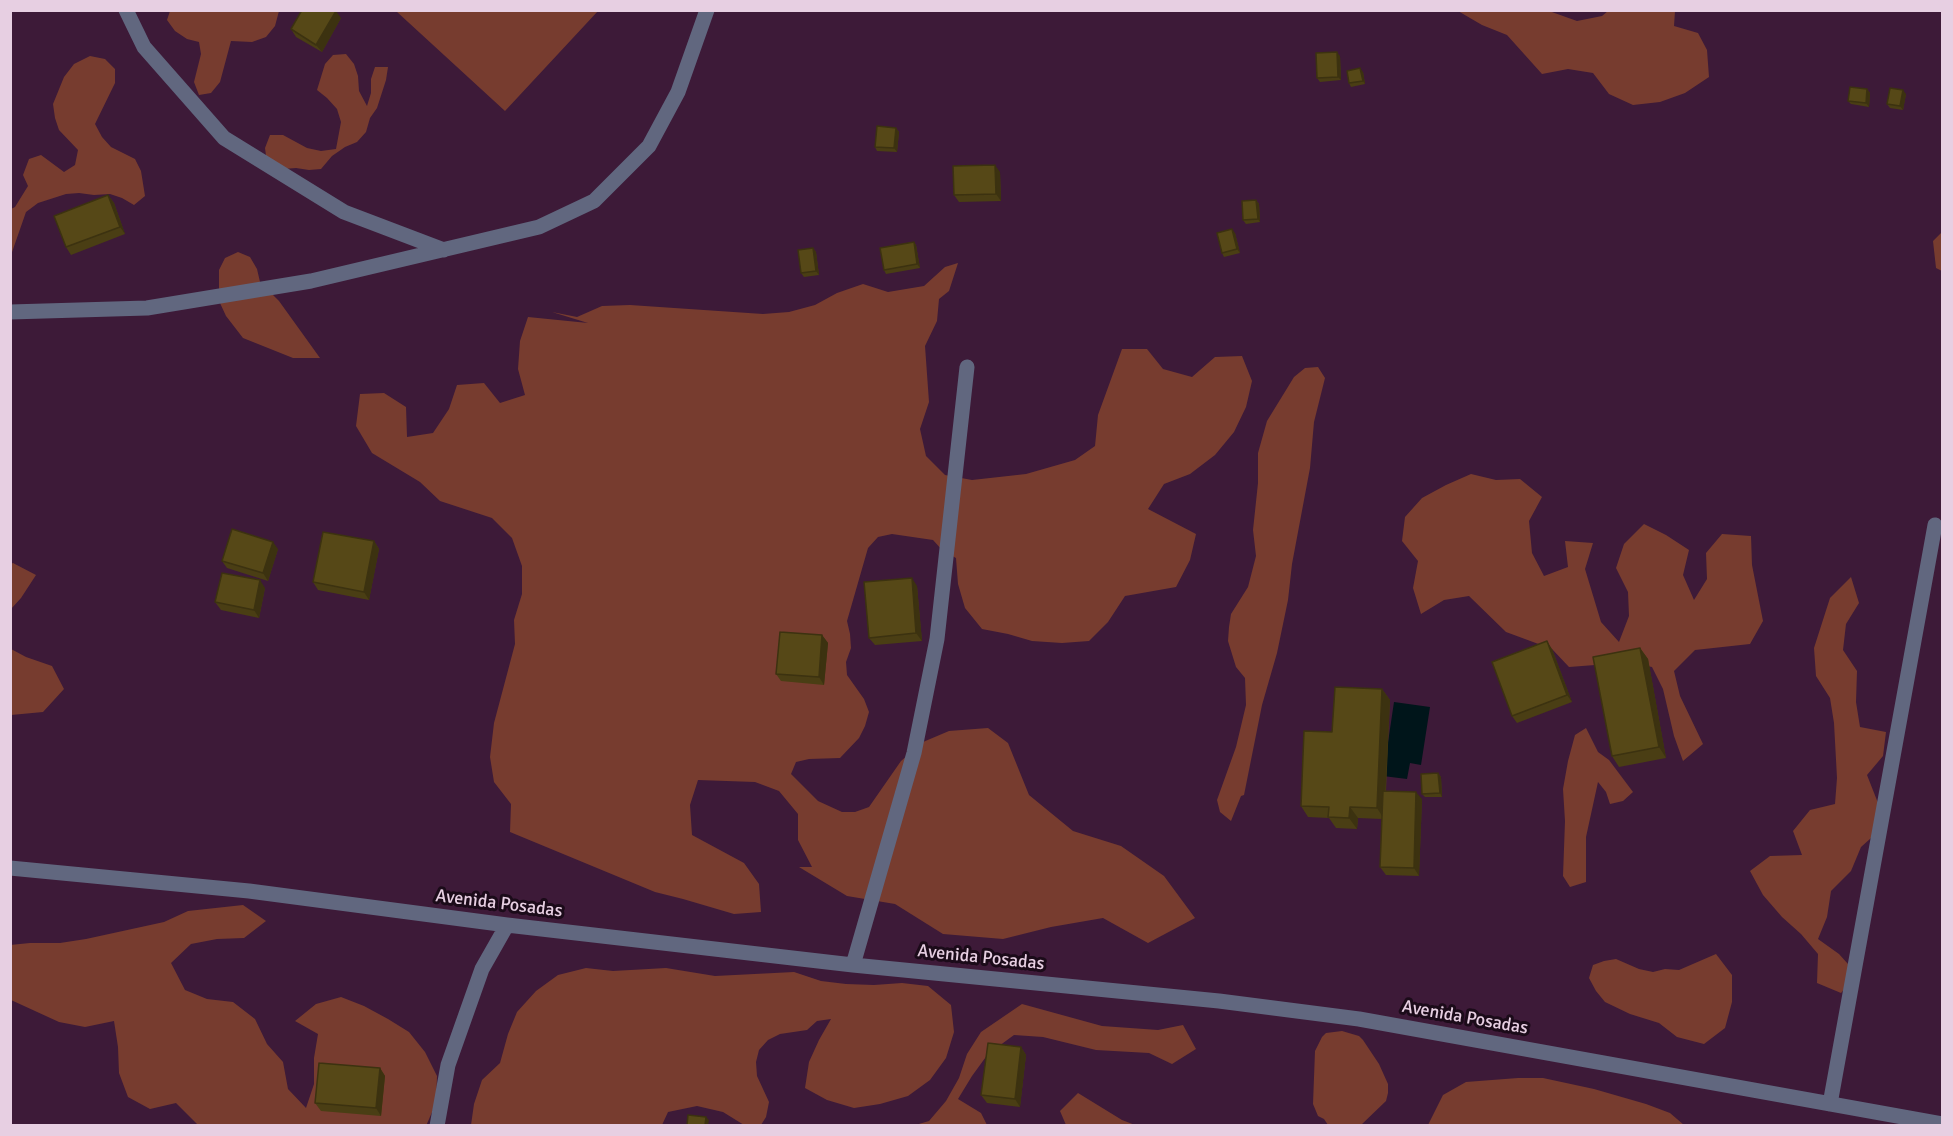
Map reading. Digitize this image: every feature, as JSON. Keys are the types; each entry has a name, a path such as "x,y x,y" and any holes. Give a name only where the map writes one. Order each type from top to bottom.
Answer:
{"street":[{"path":"126,10 144,47 224,138 344,212 444,250"},
{"path":"10,312 147,308 311,281 539,227 594,201 649,146 678,92 707,10"},
{"path":"853,965 914,753 937,639 967,367"},
{"path":"1830,1104 1935,525"},
{"name":"Avenida Posadas","path":"10,868 249,891 507,925 853,965 1219,1001 1359,1019 1942,1124"},
{"path":"437,1125 448,1065 482,969 507,925"}],"shaded area":[{"path":"170,11 279,11 275,26 266,37 252,42 231,41 220,82 211,93 199,95 194,82 201,54 199,42 187,39 175,31 167,20"},
{"path":"396,11 598,11 505,111"},
{"path":"1458,11 1549,11 1577,21 1602,16 1608,11 1675,11 1674,26 1698,33 1707,50 1709,77 1685,93 1660,102 1633,105 1609,94 1593,73 1568,69 1542,74 1507,35 1482,25"},
{"path":"346,54 354,64 359,91 367,106 375,67 388,67 377,108 370,118 366,132 357,142 332,156 321,169 283,169 267,163 265,148 270,135 283,135 307,148 321,151 336,149 341,122 337,109 317,90 325,64 333,55"},
{"path":"90,56 105,59 115,69 115,83 95,124 111,147 135,159 141,171 145,196 134,205 110,194 79,193 66,194 38,203 26,212 11,255 11,209 15,207 28,186 23,175 29,159 41,155 64,172 75,165 78,150 59,130 53,104 64,77 74,64"},
{"path":"1942,232 1942,271 1936,268 1933,241"},
{"path":"238,252 250,257 257,269 260,282 279,301 320,358 293,358 243,338 226,316 220,303 219,288 219,270 225,258"},
{"path":"958,263 949,291 939,299 937,321 925,346 929,402 920,429 926,456 945,475 972,480 1026,474 1075,460 1095,446 1098,415 1122,349 1147,349 1163,369 1192,377 1215,357 1242,356 1252,381 1246,407 1234,432 1215,455 1190,474 1164,484 1148,509 1196,534 1190,560 1176,587 1125,596 1108,622 1089,641 1062,643 1032,641 982,629 965,608 958,584 956,558 943,551 933,540 892,534 878,537 868,548 847,621 851,648 846,662 847,675 864,699 869,712 865,726 859,738 840,758 809,759 796,762 791,774 818,801 842,812 855,812 869,807 901,761 923,742 949,731 988,728 1008,743 1029,795 1073,831 1121,846 1164,876 1195,918 1148,943 1103,918 1051,927 1003,939 943,934 895,904 847,896 799,867 812,867 798,840 798,814 779,791 755,782 698,780 690,805 692,835 744,863 759,884 761,912 734,914 655,892 510,832 511,804 494,782 490,757 494,723 515,644 514,620 522,594 522,566 512,538 492,518 440,501 420,482 372,453 356,426 360,394 384,393 406,407 407,437 433,433 449,409 457,385 484,383 500,403 525,395 518,369 520,341 528,317 588,323 552,312 577,317 602,306 630,305 763,314 789,312 815,305 837,293 863,284 888,292 924,286 945,267"},
{"path":"1318,367 1325,378 1314,422 1310,468 1292,564 1288,600 1277,653 1262,705 1244,795 1241,796 1231,821 1220,812 1217,800 1236,747 1246,705 1245,678 1236,667 1228,641 1229,627 1231,614 1248,587 1256,556 1253,530 1258,483 1258,453 1267,421 1294,377 1305,368"},
{"path":"1471,474 1496,480 1520,479 1542,497 1529,521 1532,553 1544,576 1568,567 1565,541 1593,543 1585,569 1601,622 1619,642 1629,616 1628,592 1616,568 1624,544 1644,524 1689,550 1683,575 1694,600 1707,579 1706,553 1722,534 1751,536 1752,565 1763,621 1750,644 1695,650 1674,671 1680,696 1703,744 1683,761 1674,736 1663,689 1652,667 1627,662 1601,668 1595,665 1569,667 1552,649 1506,632 1469,596 1444,600 1421,614 1413,588 1418,561 1402,541 1405,517 1422,498"},
{"path":"11,564 36,575 11,609"},
{"path":"1851,577 1859,603 1846,624 1843,650 1857,671 1856,702 1860,727 1886,732 1883,756 1867,775 1878,803 1880,830 1861,847 1851,871 1831,891 1827,917 1818,939 1839,954 1857,974 1841,993 1817,983 1818,954 1763,895 1750,871 1770,856 1802,855 1793,831 1810,810 1835,804 1837,778 1834,723 1830,698 1816,676 1814,648 1830,598"},
{"path":"11,649 52,666 64,689 43,712 11,715"},
{"path":"1394,702 1430,707 1421,765 1410,763 1407,779 1383,776"},
{"path":"1586,728 1598,752 1609,760 1633,792 1623,801 1610,804 1606,792 1598,782 1586,837 1586,882 1570,887 1563,876 1565,821 1563,789 1575,735"},
{"path":"243,905 266,921 244,938 217,939 191,944 171,963 185,990 207,999 233,1002 255,1019 267,1044 283,1062 288,1089 306,1108 314,1084 314,1058 318,1034 295,1021 316,1004 341,997 388,1019 409,1032 425,1052 437,1076 436,1103 426,1126 198,1125 176,1103 150,1109 128,1097 119,1073 114,1021 85,1027 59,1022 11,1000 10,945 60,943 86,939 164,922 188,911"},
{"path":"1716,954 1732,975 1732,1002 1725,1028 1704,1044 1677,1037 1659,1023 1630,1014 1605,1002 1589,978 1593,965 1604,961 1616,959 1639,969 1653,972 1665,969 1679,970"},
{"path":"586,968 613,971 666,968 715,976 794,972 821,981 846,984 902,983 928,986 951,1005 954,1032 946,1058 930,1080 908,1096 880,1104 854,1108 827,1100 805,1088 809,1062 831,1019 817,1021 807,1030 780,1034 768,1040 759,1050 756,1062 757,1076 769,1102 766,1117 761,1125 744,1125 723,1112 697,1106 668,1112 662,1125 471,1125 474,1104 482,1080 500,1063 517,1012 536,991 558,975"},
{"path":"1022,1004 1102,1026 1158,1030 1183,1025 1196,1049 1172,1064 1149,1053 1096,1050 1043,1037 1014,1035 988,1054 958,1099 981,1113 987,1125 912,1126 929,1121 946,1101 959,1078 967,1054 981,1032"},
{"path":"1342,1031 1359,1036 1363,1040 1379,1064 1388,1084 1386,1101 1361,1125 1328,1125 1318,1116 1313,1104 1315,1051 1326,1033"},
{"path":"1543,1078 1594,1089 1670,1113 1684,1125 1428,1125 1443,1095 1466,1082"},
{"path":"1078,1093 1122,1120 1135,1125 1066,1125 1060,1111"}],"building":[{"path":"302,10 336,11 316,45 291,29"},
{"path":"1337,52 1338,77 1317,78 1316,53"},
{"path":"1360,68 1363,81 1349,83 1347,71"},
{"path":"1850,87 1867,89 1866,103 1848,101"},
{"path":"1890,88 1903,90 1900,106 1887,104"},
{"path":"877,126 896,128 894,148 875,147"},
{"path":"995,165 996,194 954,195 953,166"},
{"path":"108,195 120,227 66,247 54,216"},
{"path":"1256,200 1258,219 1243,220 1242,201"},
{"path":"1232,229 1237,249 1222,253 1217,233"},
{"path":"914,242 917,264 884,270 880,248"},
{"path":"813,248 816,271 801,273 798,250"},
{"path":"232,529 273,542 263,573 222,561"},
{"path":"323,532 374,541 364,592 313,582"},
{"path":"222,573 260,580 254,610 215,602"},
{"path":"912,578 916,633 869,638 864,582"},
{"path":"780,632 822,635 819,677 776,674"},
{"path":"1547,641 1567,695 1512,716 1492,662"},
{"path":"1640,648 1659,747 1612,756 1593,657"},
{"path":"1335,687 1382,689 1377,808 1350,807 1349,818 1328,817 1329,807 1301,806 1304,731 1332,732"},
{"path":"1438,773 1440,793 1422,794 1421,774"},
{"path":"1383,791 1416,792 1414,868 1380,867"},
{"path":"988,1043 1021,1047 1015,1099 981,1095"},
{"path":"319,1063 380,1068 376,1108 315,1103"},
{"path":"688,1115 706,1117 705,1125 687,1125"}]}
